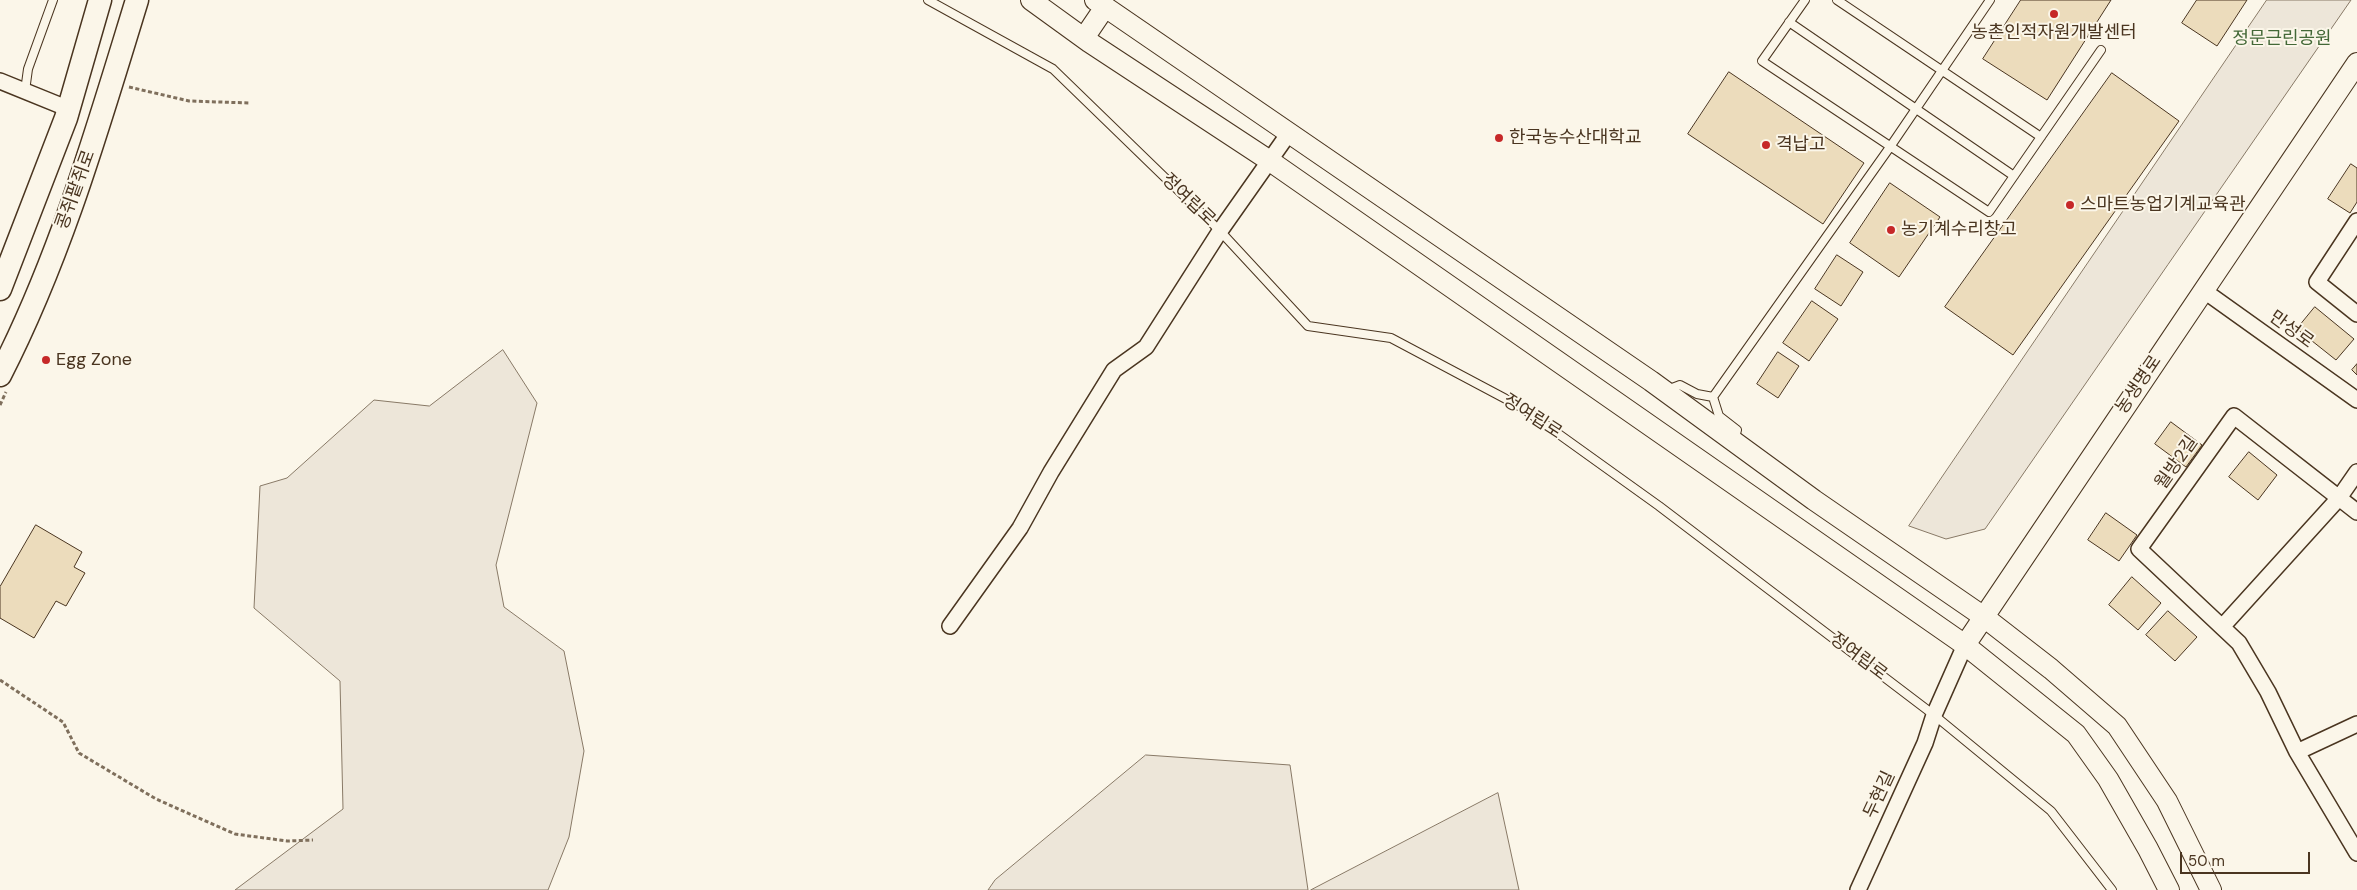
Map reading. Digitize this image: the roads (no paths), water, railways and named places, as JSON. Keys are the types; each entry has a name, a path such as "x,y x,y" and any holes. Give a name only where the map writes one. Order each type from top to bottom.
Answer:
{"main road":[{"name":"콩쥐팥쥐로","path":"0,289 69,109 100,0"},
{"name":"콩쥐팥쥐로","path":"0,375 38,293 81,180 137,0"}],"street":[{"path":"1031,0 1084,38 1270,162 1965,645 2076,734 2108,779 2169,890"},
{"path":"1084,38 1101,2 1665,391 1814,500 1984,617 2051,669 2117,726 2167,801 2211,890"},
{"name":"농생명로","path":"1934,715 1965,645 2357,63"},
{"path":"0,81 69,109"},
{"path":"950,626 1020,528 1051,472 1114,370 1146,347 1220,231 1289,133"},
{"path":"2357,221 2317,282 2357,314"},
{"name":"만성로","path":"2203,290 2357,400"},
{"name":"월방2길","path":"2357,512 2234,416 2139,550 2240,643 2268,692 2296,752 2357,853"},
{"path":"2222,626 2339,498 2357,472"},
{"name":"두현길","path":"1858,890 1925,743 1934,715"},
{"path":"2296,752 2357,724"}],"lane":[{"path":"25,91 28,69 53,0"},
{"name":"정여립로","path":"928,0 1053,69 1220,231 1308,326 1391,338 1521,407 1659,506 1934,715 2051,811 2112,890"},
{"path":"1805,0 1762,61 1989,212 2101,50"},
{"path":"1837,0 2041,137"},
{"path":"1734,441 1738,430 1719,416 1714,397 1890,147 1990,0"},
{"path":"1789,22 2014,176"},
{"path":"1665,391 1680,385 1696,394 1714,397"}],"place":[{"name":"농촌인적자원개발센터","path":"2054,14"},
{"name":"한국농수산대학교","path":"1499,138"},
{"name":"격납고","path":"1766,145"},
{"name":"스마트농업기계교육관","path":"2070,205"},
{"name":"농기계수리창고","path":"1891,230"},
{"name":"Egg Zone","path":"46,360"}],"park label":[{"name":"정문근린공원","path":"2282,39"}]}
